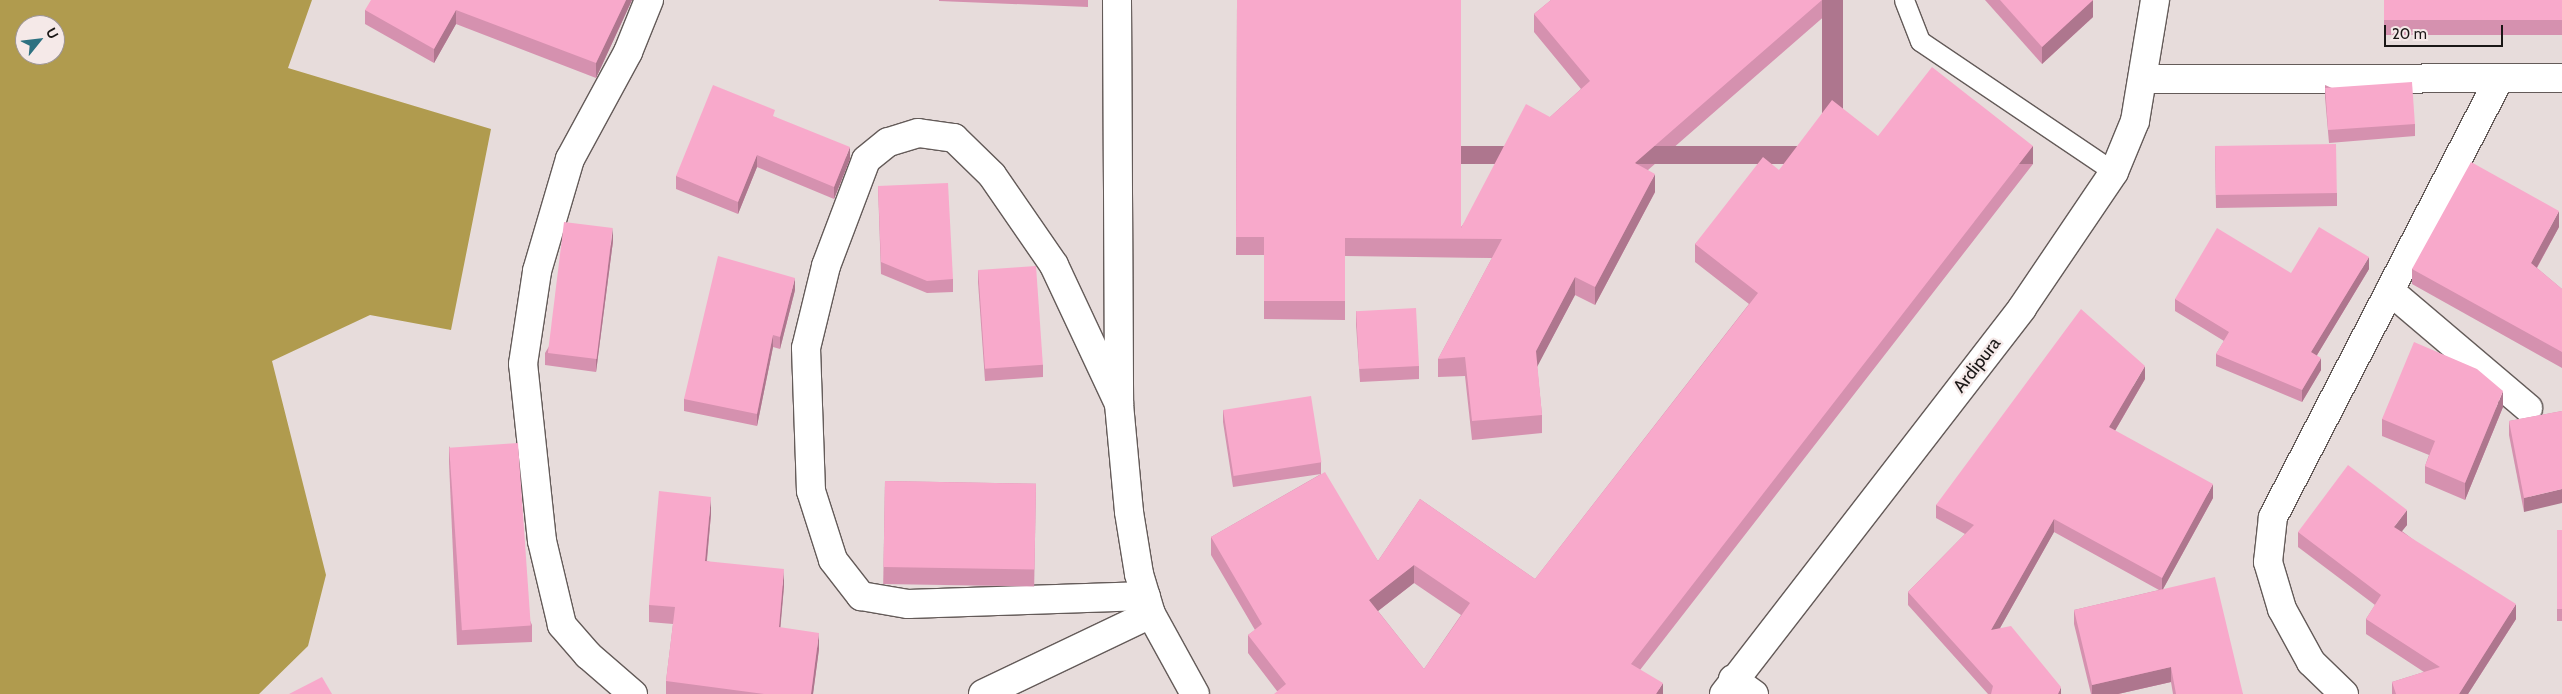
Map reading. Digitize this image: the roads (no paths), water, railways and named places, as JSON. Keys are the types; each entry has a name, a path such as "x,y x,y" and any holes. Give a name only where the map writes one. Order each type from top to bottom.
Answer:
{"street":[{"path":"633,694 588,655 562,625 542,541 523,364 538,271 570,159 628,52 649,0"},
{"path":"1117,0 1119,404 1129,512 1148,605 1195,694"},
{"name":"Ardipura","path":"1737,689 2022,308 2114,172 2135,121 2155,0"},
{"path":"2143,79 2498,81 2562,78"},
{"path":"2344,694 2311,662 2282,609 2268,562 2273,517 2498,81"},
{"path":"1119,404 1054,265 992,175 954,138 918,133 888,142 866,160 826,266 806,348 811,491 833,560 861,596 908,604 1148,605"},
{"path":"2390,291 2528,408"},
{"path":"983,694 1148,605"}],"lane":[{"path":"1904,0 1920,41 2114,172"}]}
